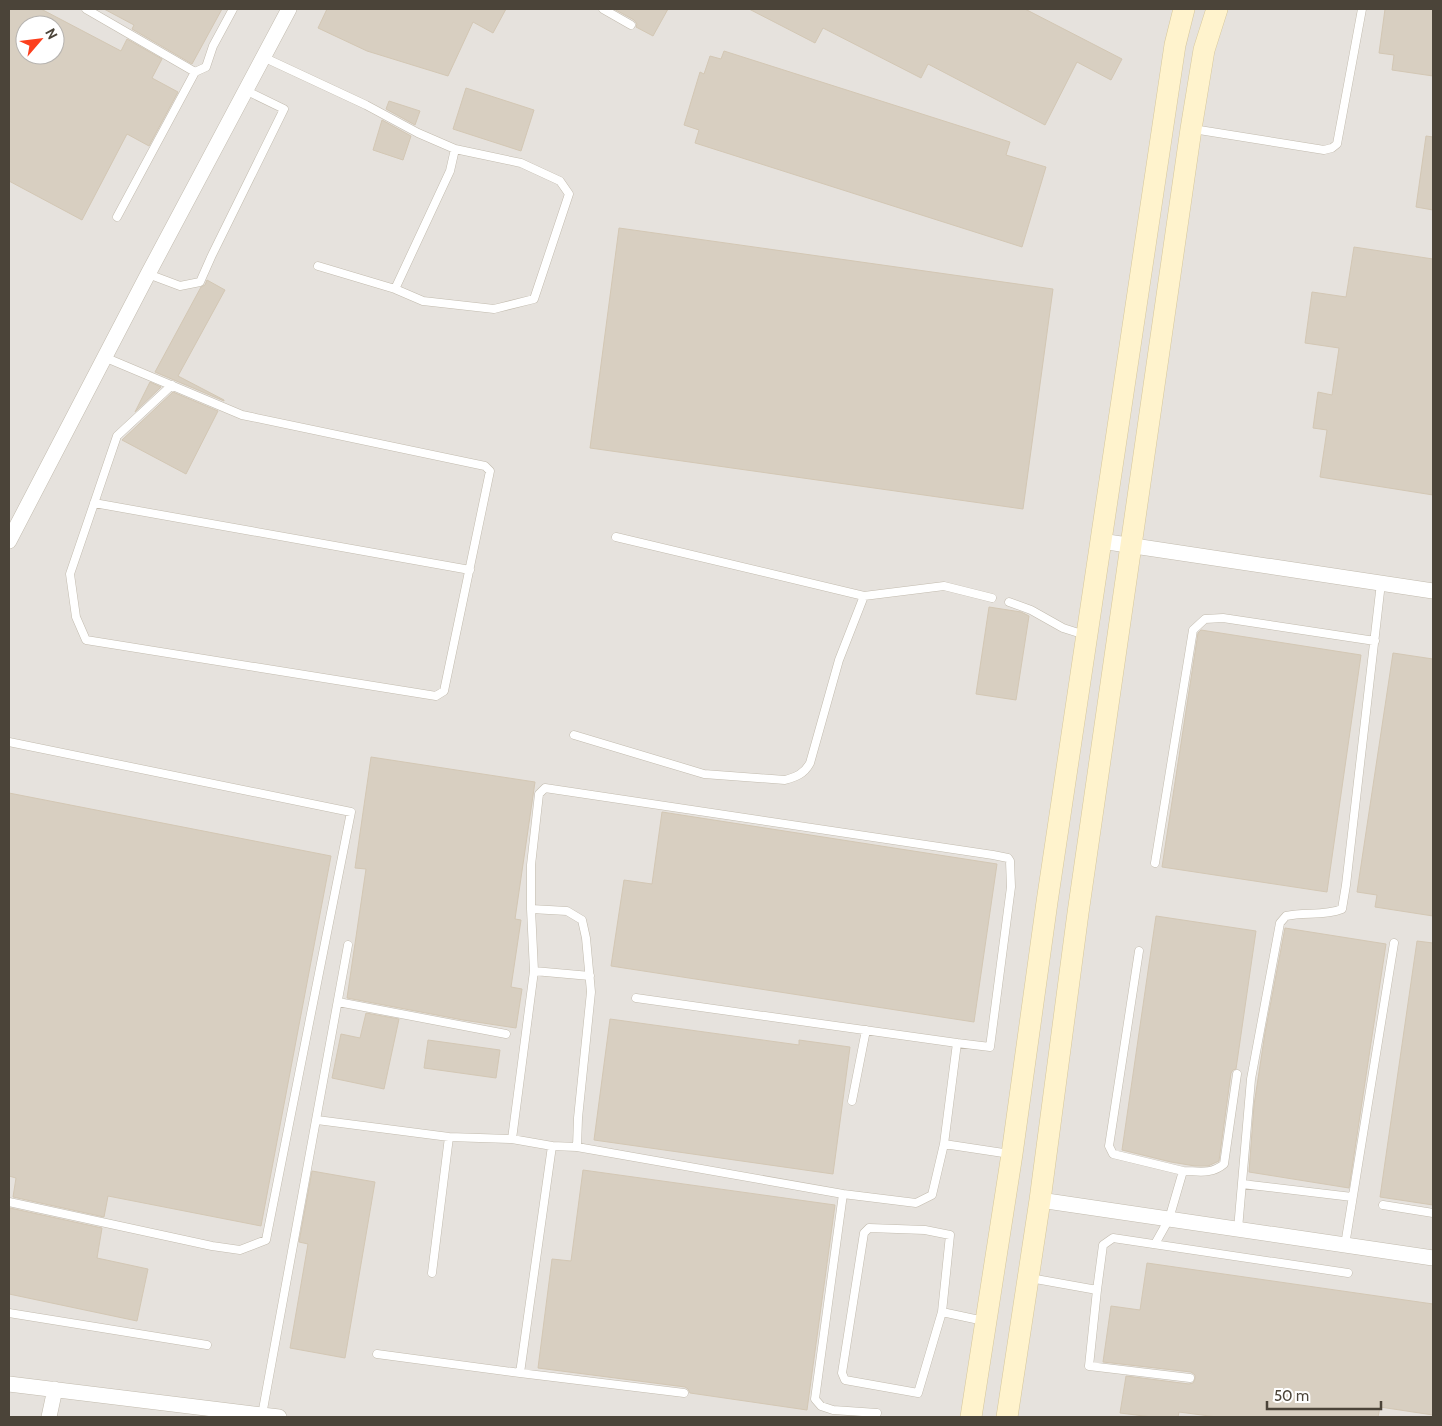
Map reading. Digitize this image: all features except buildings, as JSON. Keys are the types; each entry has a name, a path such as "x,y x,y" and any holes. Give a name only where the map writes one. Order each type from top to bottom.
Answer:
{"street":[{"path":"9,541 104,357 289,9"},
{"path":"971,1417 1012,1154 1086,636 1175,45 1184,9"},
{"path":"1007,1417 1040,1200 1078,913 1191,129 1204,50 1217,9"},
{"path":"1100,541 1433,591"},
{"path":"1069,754 1101,758"},
{"path":"1040,1200 1433,1258"},
{"path":"9,1384 279,1417"},
{"path":"49,1417 54,1389"}],"lane":[{"path":"86,9 195,72"},
{"path":"117,217 195,72 206,67 214,46 233,9"},
{"path":"603,9 632,24"},
{"path":"1191,129 1324,150 1332,148 1337,144 1362,9"},
{"path":"263,57 366,105 418,133 455,149 521,163 560,181 569,194 534,299 494,309 423,301 395,289 318,266"},
{"path":"148,274 180,286 200,282 284,109 245,90"},
{"path":"395,289 450,171 455,149"},
{"path":"104,357 172,385 242,415 485,466 490,471 444,691 436,696 86,640 76,617 70,574 117,436 172,385"},
{"path":"94,503 470,570"},
{"path":"616,537 864,596 944,586 992,598"},
{"path":"1238,1229 1251,1079 1280,923 1286,916 1300,913 1333,913 1342,909 1381,583"},
{"path":"574,736 704,774 785,780 796,778 807,770 810,763 838,660 864,596"},
{"path":"1008,602 1031,610 1062,628 1086,636"},
{"path":"1155,862 1193,630 1206,619 1223,618 1374,641"},
{"path":"9,742 351,812 266,1240 240,1250 212,1246 9,1202"},
{"path":"512,1140 534,971 531,865 539,794 545,788 993,854 1008,858 1010,861 1011,887 990,1047 636,998"},
{"path":"531,909 567,911 582,920 586,938 591,992 578,1118 577,1147"},
{"path":"1344,1245 1394,942"},
{"path":"262,1415 348,944"},
{"path":"1139,951 1109,1146 1112,1154 1183,1171 1212,1172 1218,1169 1224,1164 1238,1074"},
{"path":"534,971 590,976"},
{"path":"338,1002 506,1034"},
{"path":"852,1101 866,1030"},
{"path":"317,1120 449,1137 512,1140 552,1146 577,1147 843,1194 916,1202 932,1195 944,1144 957,1043"},
{"path":"432,1273 449,1137"},
{"path":"944,1144 1012,1154"},
{"path":"520,1372 552,1146"},
{"path":"1155,1244 1169,1219 1183,1171"},
{"path":"1242,1184 1352,1197"},
{"path":"843,1194 815,1399 821,1406 833,1410 877,1413"},
{"path":"1384,1206 1433,1213"},
{"path":"869,1228 925,1230 950,1234 942,1312 918,1393 845,1380 842,1373 864,1233 869,1228"},
{"path":"1190,1378 1089,1366 1103,1245 1113,1238 1348,1273"},
{"path":"1028,1278 1097,1290"},
{"path":"942,1312 986,1321"},
{"path":"9,1313 207,1345"},
{"path":"377,1354 684,1393"}],"shaded area":[{"path":"9,9 1433,9 1433,1417 9,1417"}]}
